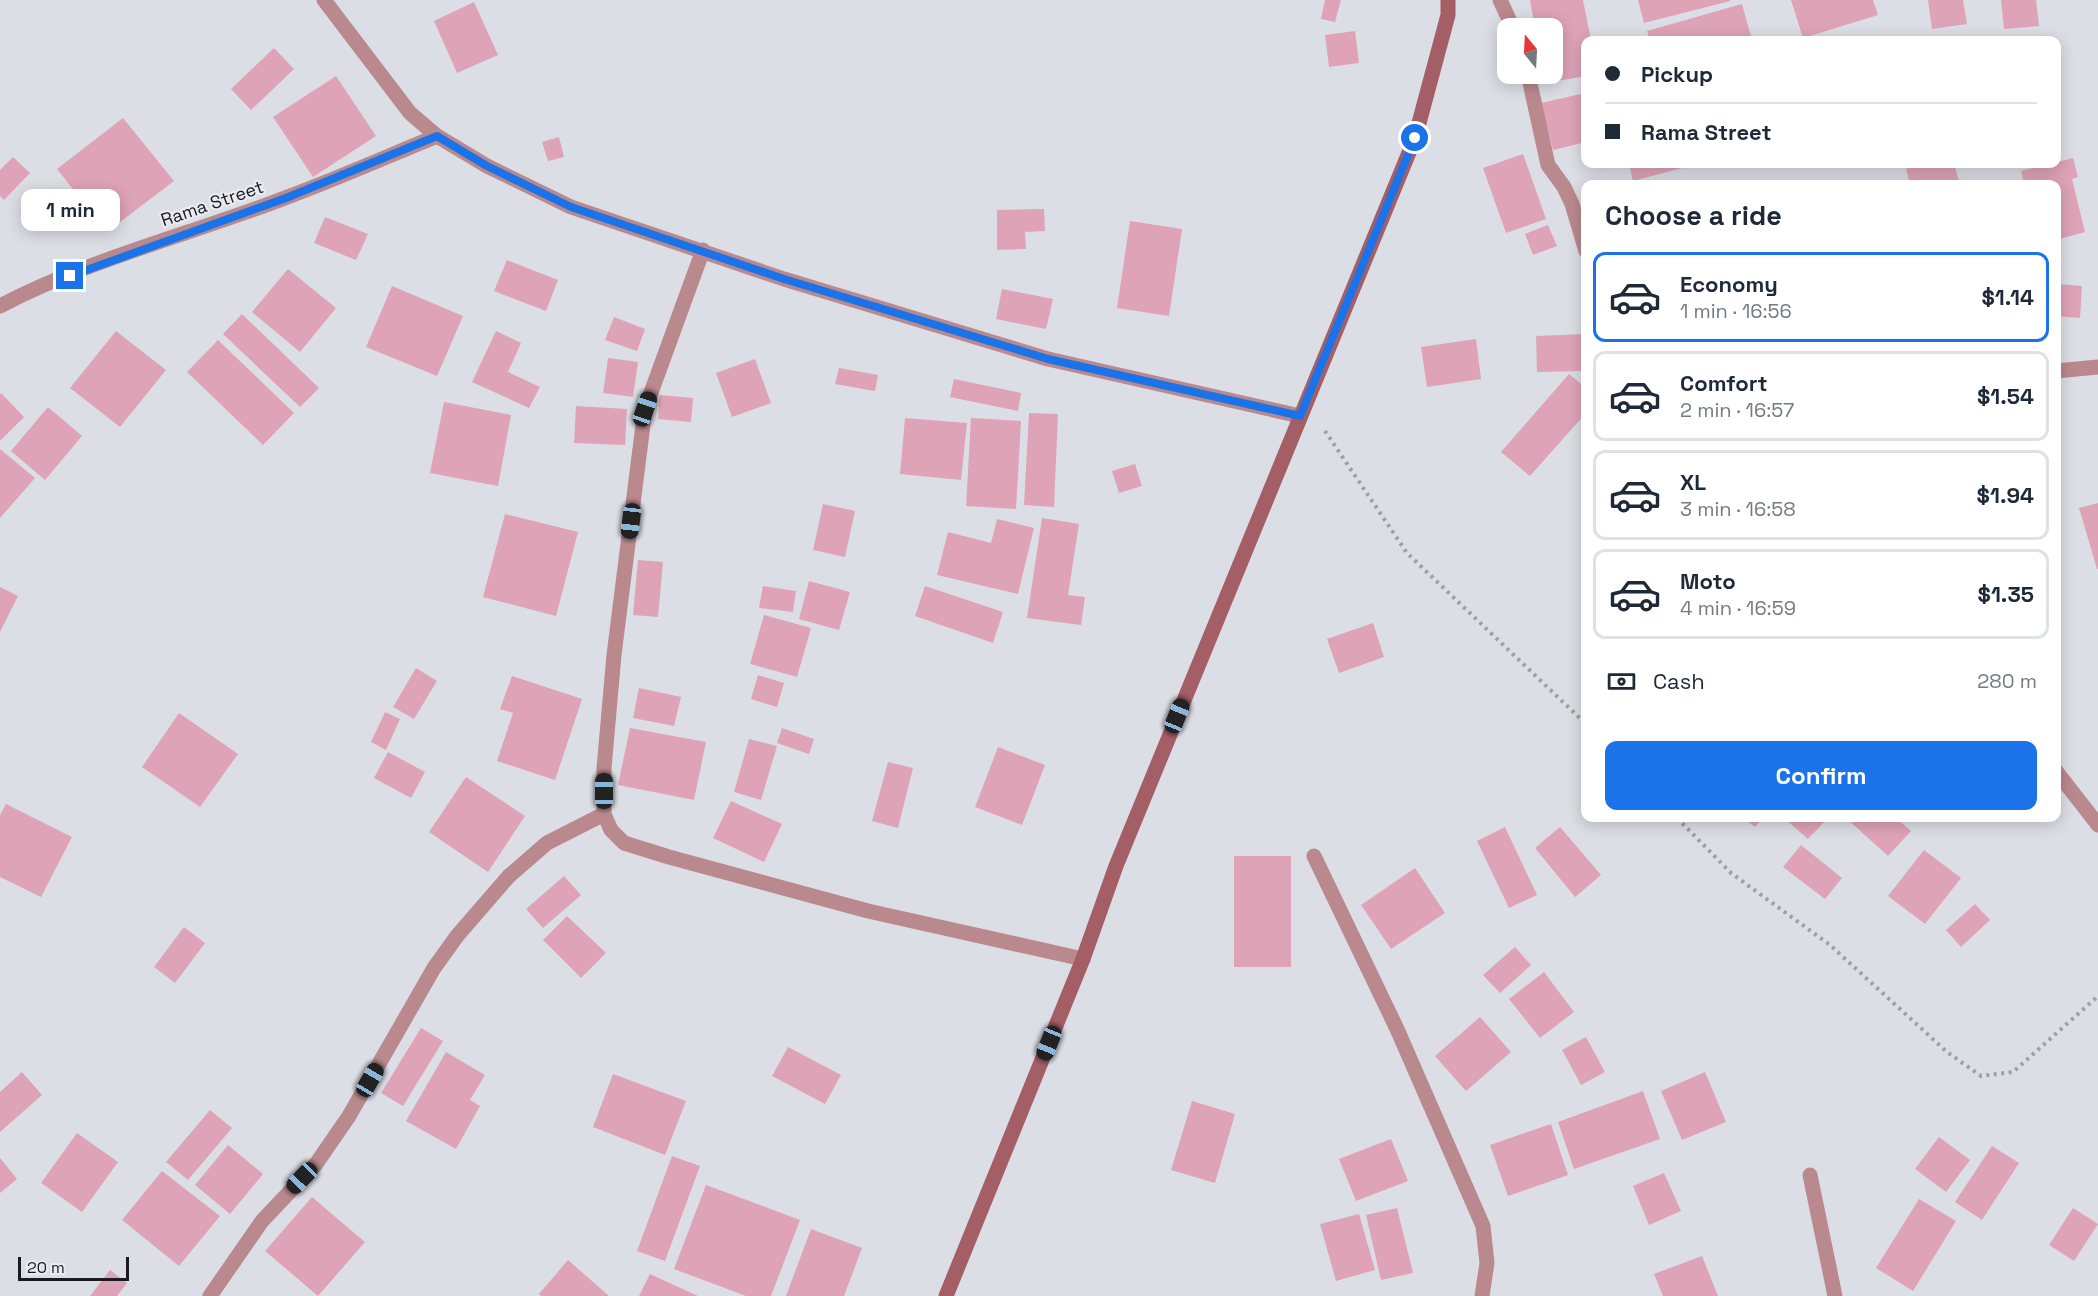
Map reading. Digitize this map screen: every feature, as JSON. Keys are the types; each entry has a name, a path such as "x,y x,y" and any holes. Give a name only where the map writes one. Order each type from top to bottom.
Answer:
{"main road":[{"path":"946,1296 1083,959 1116,866 1415,138 1448,15 1448,0"}],"street":[{"path":"324,0 410,113 437,136 487,166 571,207 784,279 1048,359 1303,410"},
{"path":"1500,0 1508,18"},
{"path":"1530,84 1548,165 1564,187 1581,234"},
{"name":"Rama Street","path":"0,306 26,292 286,198 437,136"},
{"path":"703,250 645,409 614,655 604,768 604,814 611,830 624,843 669,857 868,911 1083,959"},
{"path":"2061,371 2098,368"},
{"path":"2061,777 2098,825"},
{"path":"210,1296 262,1221 316,1164 349,1116 434,968 457,936 508,876 547,843 604,814"},
{"path":"1314,856 1397,1029 1483,1226 1487,1263 1482,1296"},
{"path":"1810,1175 1834,1296"}],"path":[{"path":"1303,410 1407,553 1581,719"},
{"path":"1681,822 1731,873 1830,945 1947,1052 1981,1076 2013,1072 2098,996"}],"building":[{"path":"1325,0 1341,0 1335,22 1321,19"},
{"path":"1530,0 1583,0 1590,36 1581,36 1581,77 1563,80 1563,18 1533,18"},
{"path":"1638,0 1730,0 1730,1 1644,23"},
{"path":"1791,0 1873,0 1878,15 1810,36 1802,36"},
{"path":"1928,0 1963,0 1967,24 1932,29"},
{"path":"2001,0 2036,0 2039,26 2004,29"},
{"path":"474,2 498,55 457,73 434,21"},
{"path":"1742,4 1751,36 1649,36 1647,31"},
{"path":"1355,31 1359,63 1329,67 1325,35"},
{"path":"274,48 294,69 251,110 231,89"},
{"path":"336,76 376,136 313,177 273,117"},
{"path":"1581,94 1581,143 1553,150 1541,103"},
{"path":"123,118 174,181 107,232 57,169"},
{"path":"559,137 564,157 548,161 542,142"},
{"path":"1523,154 1546,219 1506,233 1483,168"},
{"path":"13,157 30,173 4,200 0,196 0,170"},
{"path":"2073,158 2078,177 2072,179 2085,232 2061,239 2061,180 2023,180 2021,171 2033,168 2061,168 2061,161"},
{"path":"1630,168 1682,168 1637,180 1633,180"},
{"path":"1955,168 1959,180 1909,180 1906,169"},
{"path":"1044,209 1045,231 1025,232 1026,249 997,250 997,210"},
{"path":"325,217 368,234 356,260 314,243"},
{"path":"1130,221 1182,229 1169,316 1117,308"},
{"path":"1548,225 1557,246 1533,255 1525,234"},
{"path":"507,260 558,280 546,311 494,291"},
{"path":"288,269 336,308 300,352 252,312"},
{"path":"2061,284 2082,286 2080,318 2061,316"},
{"path":"392,286 463,316 437,376 366,347"},
{"path":"1002,289 1053,299 1046,329 996,319"},
{"path":"242,314 319,388 300,407 223,334"},
{"path":"614,317 645,329 637,351 605,340"},
{"path":"116,331 166,370 120,427 70,388"},
{"path":"496,331 521,343 508,372 540,387 529,408 472,382"},
{"path":"1581,334 1581,371 1537,372 1536,336"},
{"path":"1476,339 1481,379 1427,387 1421,347"},
{"path":"218,340 294,413 263,445 187,372"},
{"path":"608,358 638,362 633,397 603,393"},
{"path":"755,359 771,403 732,417 716,373"},
{"path":"839,368 878,375 875,391 835,384"},
{"path":"1569,374 1581,384 1581,419 1530,476 1501,452"},
{"path":"954,379 1021,393 1018,411 950,397"},
{"path":"1,393 24,417 0,441 0,395"},
{"path":"660,395 693,398 691,422 658,419"},
{"path":"444,402 511,415 498,486 430,473"},
{"path":"576,406 627,409 625,445 574,443"},
{"path":"48,407 82,436 45,480 11,451"},
{"path":"1029,413 1058,414 1054,507 1024,505"},
{"path":"905,418 967,423 961,480 900,474"},
{"path":"971,418 1021,421 1016,509 966,506"},
{"path":"0,449 35,478 0,518"},
{"path":"1135,464 1142,486 1119,493 1112,471"},
{"path":"2098,503 2098,569 2097,569 2079,508"},
{"path":"823,504 855,511 845,557 813,550"},
{"path":"505,514 578,532 556,616 483,597"},
{"path":"1042,518 1079,524 1068,595 1085,597 1081,625 1027,618"},
{"path":"997,519 1034,528 1018,594 937,575 948,532 991,543"},
{"path":"638,560 663,562 658,617 633,615"},
{"path":"809,581 850,592 839,630 799,619"},
{"path":"763,586 796,591 793,612 759,608"},
{"path":"925,586 1003,612 993,643 915,616"},
{"path":"0,587 18,596 0,632"},
{"path":"764,615 811,628 797,677 750,664"},
{"path":"1373,623 1384,657 1339,673 1327,639"},
{"path":"416,668 437,681 414,719 393,707"},
{"path":"758,675 784,683 777,707 751,699"},
{"path":"512,676 582,699 555,780 497,761 513,713 500,709"},
{"path":"639,688 681,697 674,726 633,718"},
{"path":"385,712 400,719 386,750 371,742"},
{"path":"179,713 238,754 200,807 142,767"},
{"path":"630,728 706,742 694,800 618,785"},
{"path":"782,728 814,739 809,754 777,743"},
{"path":"749,739 777,746 761,800 734,792"},
{"path":"998,747 1045,765 1022,825 975,807"},
{"path":"388,752 425,772 411,798 374,778"},
{"path":"888,762 913,768 898,828 872,821"},
{"path":"466,777 525,816 488,872 429,832"},
{"path":"731,801 782,824 764,862 713,838"},
{"path":"6,804 72,837 41,897 0,877 0,815"},
{"path":"1748,822 1759,822 1755,827"},
{"path":"1789,822 1824,822 1808,839"},
{"path":"1850,822 1901,822 1911,831 1888,856"},
{"path":"1505,827 1537,895 1509,908 1477,841"},
{"path":"1560,827 1601,875 1575,897 1535,848"},
{"path":"1801,845 1842,878 1825,899 1783,867"},
{"path":"1924,850 1961,878 1925,924 1888,896"},
{"path":"1234,856 1291,856 1291,967 1234,967"},
{"path":"1415,868 1445,913 1391,949 1361,905"},
{"path":"564,876 581,895 543,928 526,909"},
{"path":"1975,904 1990,920 1961,947 1946,930"},
{"path":"567,916 606,953 581,978 543,940"},
{"path":"184,927 205,943 175,983 154,967"},
{"path":"1515,947 1531,965 1500,993 1483,975"},
{"path":"1544,972 1574,1012 1540,1038 1509,999"},
{"path":"1480,1017 1511,1052 1466,1091 1435,1056"},
{"path":"421,1028 443,1041 403,1106 381,1093"},
{"path":"1586,1037 1605,1072 1581,1085 1562,1050"},
{"path":"788,1047 841,1075 825,1104 772,1076"},
{"path":"446,1052 485,1075 470,1100 480,1106 456,1149 406,1121"},
{"path":"22,1072 42,1095 0,1132 0,1092"},
{"path":"1705,1072 1726,1122 1682,1140 1661,1091"},
{"path":"613,1074 686,1101 665,1155 593,1127"},
{"path":"1643,1091 1660,1139 1574,1169 1558,1122"},
{"path":"1192,1101 1235,1114 1215,1183 1171,1170"},
{"path":"210,1110 232,1128 188,1180 166,1162"},
{"path":"1551,1124 1568,1175 1508,1196 1490,1145"},
{"path":"77,1133 118,1162 82,1212 41,1183"},
{"path":"1939,1137 1970,1160 1946,1192 1915,1169"},
{"path":"1391,1139 1408,1181 1356,1201 1339,1159"},
{"path":"228,1145 263,1174 230,1214 195,1185"},
{"path":"1992,1146 2019,1163 1982,1220 1955,1202"},
{"path":"672,1156 700,1166 665,1261 637,1251"},
{"path":"0,1158 17,1179 0,1193"},
{"path":"162,1171 220,1216 179,1266 122,1220"},
{"path":"1664,1173 1681,1211 1649,1225 1633,1186"},
{"path":"706,1185 800,1220 771,1296 746,1296 674,1269"},
{"path":"312,1197 365,1242 318,1296 265,1251"},
{"path":"1919,1199 1956,1221 1913,1291 1876,1268"},
{"path":"1397,1208 1413,1273 1381,1280 1366,1215"},
{"path":"2073,1208 2098,1224 2074,1261 2049,1245"},
{"path":"1359,1214 1375,1270 1336,1281 1320,1224"},
{"path":"811,1229 862,1248 844,1296 786,1296"},
{"path":"1702,1256 1718,1296 1663,1296 1654,1274"},
{"path":"568,1260 609,1296 541,1296 539,1294"},
{"path":"110,1270 127,1283 117,1296 90,1296"},
{"path":"650,1274 698,1296 639,1296"}],"route":[{"path":"70,276 286,198 437,136 487,166 571,207 784,279 1048,359 1300,416 1415,138"}]}
